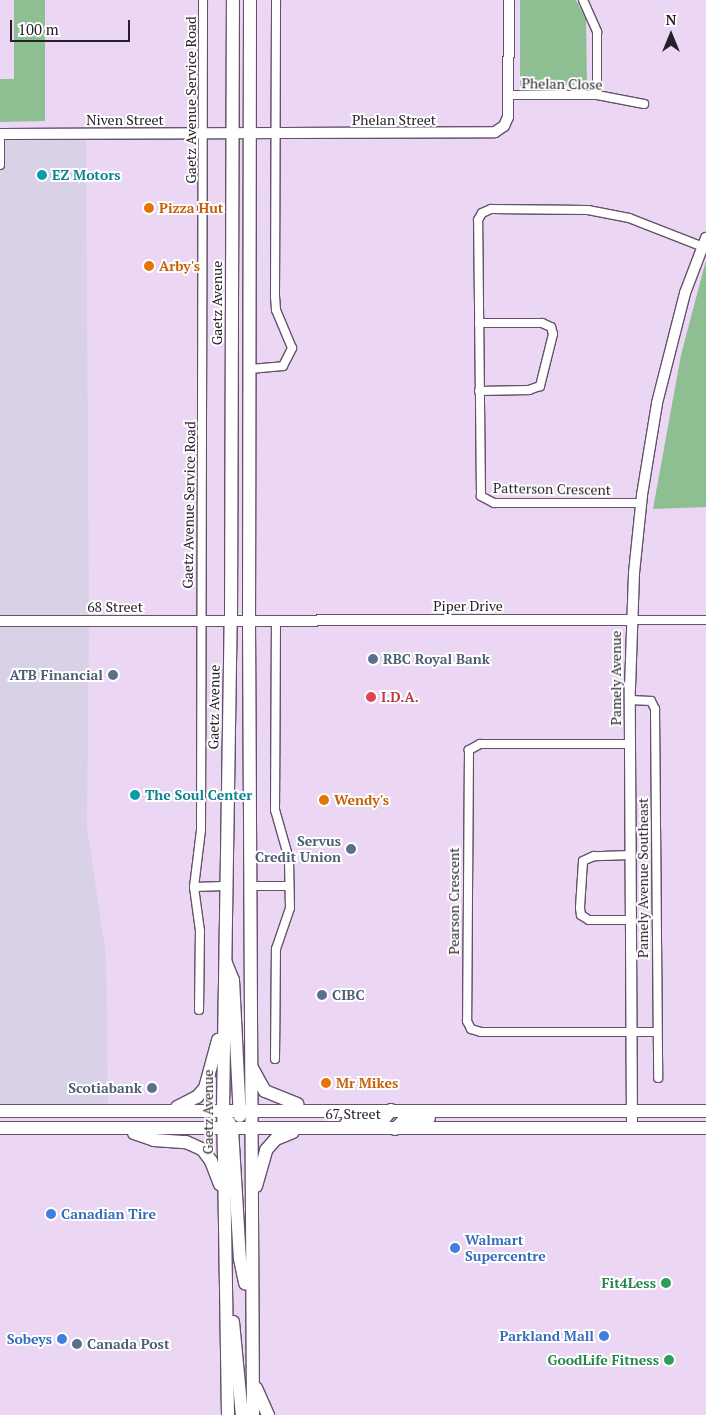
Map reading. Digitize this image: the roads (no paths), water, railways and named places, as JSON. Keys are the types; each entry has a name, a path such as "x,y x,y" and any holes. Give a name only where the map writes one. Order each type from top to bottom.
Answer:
{"main road":[{"name":"Gaetz Avenue","path":"222,1109 223,956 230,621 233,0"},
{"path":"244,1110 250,1064 250,0"},
{"path":"223,956 233,980 244,1110 250,1130 253,1415"},
{"path":"170,1110 192,1100 205,1088 224,1018"},
{"path":"250,1064 259,1084 273,1096 317,1109"},
{"path":"222,1109 228,1130 240,1259 251,1312"},
{"name":"67 Street","path":"0,1111 317,1109 706,1112"},
{"path":"332,1129 356,1121 385,1118 391,1110"},
{"path":"395,1129 398,1124 408,1119 464,1118 490,1111"},
{"name":"67 Street","path":"0,1128 299,1130 706,1128"},
{"path":"125,1130 154,1140 186,1142 202,1149 211,1161 223,1193"},
{"name":"Gaetz Avenue","path":"228,1130 223,1193 228,1415"},
{"path":"251,1220 259,1168 266,1150 276,1139 299,1130"},
{"path":"225,1307 233,1321 242,1415"},
{"path":"252,1376 268,1415"}],"street":[{"name":"Gaetz Avenue Service Road","path":"199,1010 200,931 194,887 201,830 204,0"},
{"path":"250,369 283,366 292,348 276,310 275,297 276,0"},
{"name":"Phelan Street","path":"250,134 495,132 506,122 509,96 509,0"},
{"path":"583,0 596,25 597,95"},
{"name":"Phelan Close","path":"509,96 597,95 644,104"},
{"name":"Niven Street","path":"0,134 250,134"},
{"path":"0,134 0,165"},
{"name":"Patterson Crescent","path":"641,503 494,503 483,499 479,489 478,220 488,210 606,212 704,242"},
{"name":"Pamely Avenue","path":"632,1128 630,620 641,503 668,358 704,242"},
{"path":"479,323 546,324 551,327 553,334 540,386 529,390 479,390"},
{"name":"Piper Drive","path":"230,621 706,620"},
{"name":"68 Street","path":"0,621 230,621"},
{"path":"275,1059 276,949 289,913 290,886 289,859 275,810 276,621"},
{"name":"Pamely Avenue Southeast","path":"630,700 652,702 655,709 656,1032 658,1078"},
{"name":"Pearson Crescent","path":"630,744 480,744 468,750 467,1020 478,1032 656,1032"},
{"path":"630,855 594,856 582,861 580,908 581,915 589,920 630,920"},
{"path":"194,887 225,886"},
{"path":"249,886 290,886"}],"place":[{"name":"EZ Motors","path":"42,175"},
{"name":"Pizza Hut","path":"149,208"},
{"name":"Arby's","path":"149,266"},
{"name":"RBC Royal Bank","path":"373,659"},
{"name":"ATB Financial","path":"113,675"},
{"name":"I.D.A.","path":"371,697"},
{"name":"The Soul Center","path":"135,795"},
{"name":"Wendy's","path":"324,800"},
{"name":"Servus Credit Union","path":"351,849"},
{"name":"CIBC","path":"322,995"},
{"name":"Mr Mikes","path":"326,1083"},
{"name":"Scotiabank","path":"152,1088"},
{"name":"Canadian Tire","path":"51,1214"},
{"name":"Walmart Supercentre","path":"455,1248"},
{"name":"Fit4Less","path":"666,1283"},
{"name":"Parkland Mall","path":"604,1336"},
{"name":"Sobeys","path":"62,1339"},
{"name":"Canada Post","path":"77,1344"},
{"name":"GoodLife Fitness","path":"669,1360"}]}
